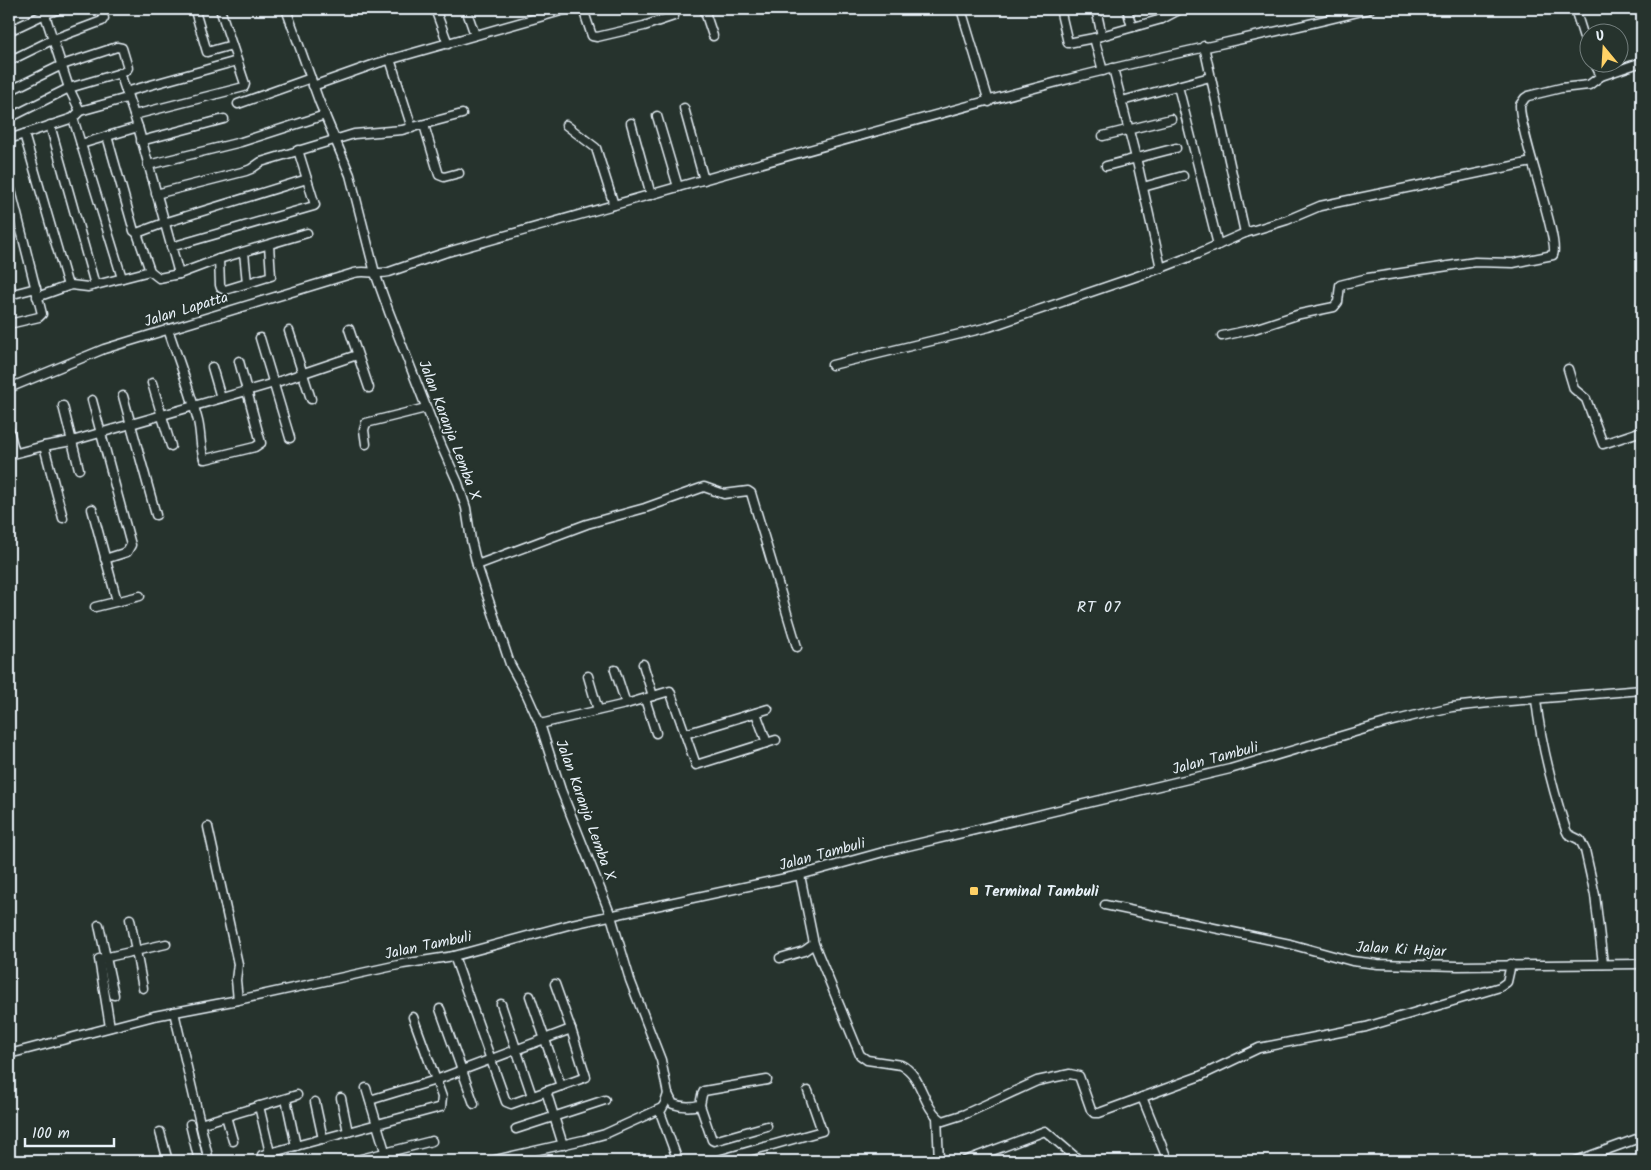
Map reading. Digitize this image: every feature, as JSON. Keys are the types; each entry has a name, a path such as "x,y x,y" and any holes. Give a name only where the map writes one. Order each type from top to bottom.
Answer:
{"street":[{"path":"9,32 44,11 60,9"},
{"path":"9,61 103,20 101,9"},
{"path":"198,9 195,11 207,52 232,45"},
{"path":"134,115 243,87 245,84 220,9"},
{"name":"Jalan Karanja Lemba X","path":"286,9 312,82 354,188 375,273 426,408 458,483 466,508 472,549 510,664 528,695 540,724 560,790 611,916 630,980 661,1060 668,1094"},
{"path":"435,9 448,44"},
{"path":"466,9 475,35"},
{"path":"238,104 568,9"},
{"path":"583,9 592,36 597,37 644,26 674,16 672,9"},
{"path":"704,9 713,36"},
{"path":"961,9 988,102"},
{"path":"1060,9 1068,43 1098,37 1162,19 1182,9"},
{"path":"1096,9 1102,71"},
{"path":"1127,9 1132,27"},
{"path":"1160,9 1162,19"},
{"name":"Jalan Lapatta","path":"9,388 91,353 354,273 367,271 375,273 389,272 444,254 704,180 1113,68 1370,9"},
{"path":"1575,9 1579,22"},
{"path":"44,11 69,88 80,111"},
{"path":"9,91 62,65 120,46 128,68 120,73 69,88 9,118"},
{"path":"1204,46 1245,232"},
{"path":"390,59 412,128"},
{"path":"9,139 73,118 80,111 127,96 129,91 237,61"},
{"path":"1222,336 1254,329 1300,314 1334,307 1338,304 1340,285 1346,283 1475,262 1513,263 1553,255 1555,251 1552,231 1532,162 1520,105 1528,96 1561,88 1589,85 1601,76 1642,62"},
{"path":"1113,68 1161,268"},
{"path":"1599,72 1601,76"},
{"path":"120,73 138,126 178,274"},
{"path":"1122,101 1210,77"},
{"path":"1178,86 1218,245"},
{"path":"684,108 704,180"},
{"path":"156,194 246,171 261,162 335,139 365,132 412,128 462,114"},
{"path":"148,165 241,142 325,115"},
{"path":"657,116 678,188"},
{"path":"73,118 122,278"},
{"path":"142,141 224,119"},
{"path":"1103,136 1171,119"},
{"path":"631,123 651,195"},
{"path":"424,124 439,175 442,177 459,173"},
{"path":"566,125 596,148 614,206"},
{"path":"50,126 95,285"},
{"path":"81,144 138,126"},
{"path":"24,134 68,286"},
{"path":"107,136 134,231 137,234 150,271 159,278 178,274 219,259 307,234"},
{"path":"1106,166 1176,148"},
{"path":"171,247 315,205 298,150"},
{"path":"832,365 989,328 1161,268 1245,232 1287,220 1320,206 1532,162"},
{"path":"1143,187 1183,176"},
{"path":"137,234 164,223 307,179"},
{"path":"9,182 42,314 9,324"},
{"path":"219,259 220,285 223,289 247,283 271,276 269,245"},
{"path":"244,252 247,283"},
{"path":"9,283 10,295 36,293 68,286 85,287 150,271"},
{"path":"168,329 194,406 202,438 201,449 204,459 258,446 261,443 239,361"},
{"path":"349,330 369,388"},
{"path":"289,331 311,399"},
{"path":"260,338 290,438"},
{"path":"9,430 12,454 72,441 248,391 357,355"},
{"path":"212,367 221,398"},
{"path":"1568,368 1579,394 1586,399 1603,444 1642,431"},
{"path":"152,383 171,446"},
{"path":"123,396 156,515"},
{"path":"92,400 131,545 127,552 105,559"},
{"path":"63,406 79,470"},
{"path":"366,444 364,430 366,423 426,408"},
{"path":"44,446 63,518"},
{"path":"477,565 578,527 645,508 704,487 724,494 748,490 751,493 760,518 797,648"},
{"path":"92,509 116,601"},
{"path":"95,607 140,596"},
{"path":"643,664 656,733"},
{"path":"616,670 626,704"},
{"path":"588,676 598,710"},
{"name":"Jalan Tambuli","path":"9,1054 174,1012 403,964 454,956 537,932 800,875 887,851 1230,769 1394,721 1452,707 1642,690"},
{"path":"540,724 626,704 670,691 696,765 776,740"},
{"path":"1536,700 1539,728 1549,773 1566,830 1568,834 1580,840 1586,850 1603,964"},
{"path":"685,734 768,709"},
{"path":"756,713 767,743"},
{"path":"208,827 238,964 236,980 238,1000"},
{"path":"800,875 814,944 860,1055 867,1060 906,1067 932,1111 946,1121 984,1106 1026,1085 1070,1074 1079,1076 1088,1104 1094,1113 1213,1071 1259,1048 1366,1026 1500,987 1507,982 1512,964"},
{"name":"Jalan Ki Hajar","path":"1105,905 1290,944 1352,961 1378,964 1642,964"},
{"path":"130,919 143,988"},
{"path":"99,925 114,995"},
{"path":"110,1027 99,959 166,944"},
{"path":"780,958 804,951 814,944"},
{"path":"454,956 506,1102 511,1104 586,1077 555,984"},
{"path":"530,996 561,1086"},
{"path":"501,1004 532,1096"},
{"path":"440,1009 474,1104"},
{"path":"174,1012 208,1161"},
{"path":"263,1161 262,1155 442,1107 442,1097 413,1017"},
{"path":"370,1100 436,1080 571,1030"},
{"path":"767,1080 704,1091 700,1105 712,1140 714,1141 768,1126"},
{"path":"366,1088 388,1161"},
{"path":"546,1091 563,1145"},
{"path":"715,1161 822,1131 808,1091"},
{"path":"668,1094 673,1104 686,1106 700,1105"},
{"path":"668,1094 661,1116 678,1161"},
{"path":"200,1124 298,1095"},
{"path":"1142,1097 1168,1161"},
{"path":"286,1098 296,1146"},
{"path":"341,1098 348,1132"},
{"path":"516,1129 604,1100"},
{"path":"315,1102 323,1139"},
{"path":"259,1106 270,1153"},
{"path":"486,1161 605,1134 662,1108"},
{"path":"226,1116 233,1141"},
{"path":"938,1117 939,1161"},
{"path":"190,1124 199,1161"},
{"path":"965,1161 1045,1131 1080,1161"},
{"path":"160,1132 168,1161"},
{"path":"1576,1161 1642,1137"},
{"path":"353,1161 432,1141"}],"place":[{"name":"Terminal Tambuli","path":"974,891"}],"district":[{"name":"RT 07","path":"1099,606"}]}
